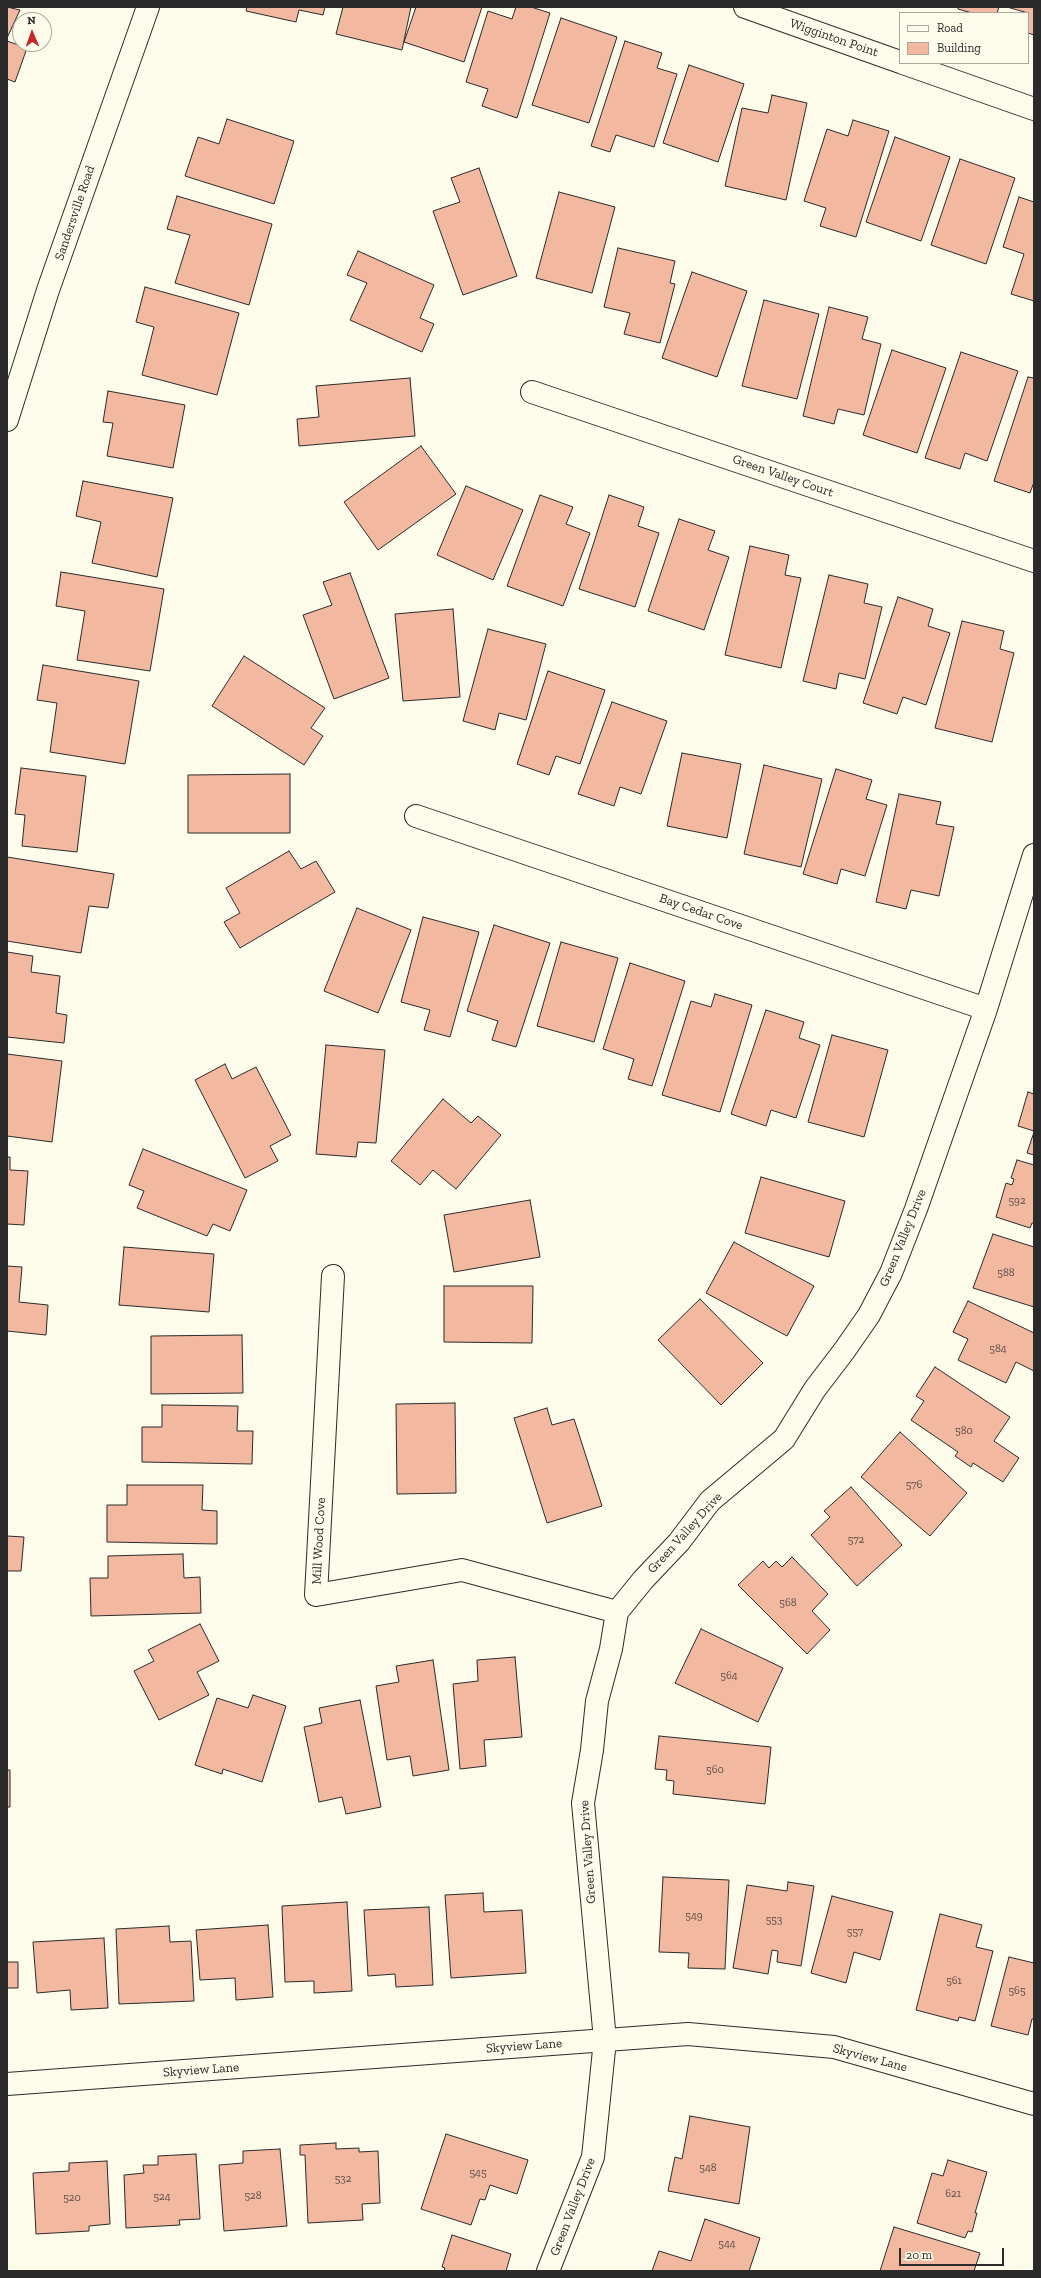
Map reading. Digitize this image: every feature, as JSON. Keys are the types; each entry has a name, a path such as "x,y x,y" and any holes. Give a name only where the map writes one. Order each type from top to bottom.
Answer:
{"street":[{"name":"Sandersville Road","path":"7,420 48,290 148,7"},
{"name":"Wigginton Point","path":"745,7 899,62"},
{"path":"906,64 1034,109"},
{"name":"Green Valley Court","path":"532,392 1034,561"},
{"name":"Bay Cedar Cove","path":"416,816 986,1009"},
{"name":"Green Valley Drive","path":"548,2271 593,2157 605,2040 583,1803 592,1750 597,1701 611,1649 617,1612 643,1580 679,1542 710,1501 784,1439 815,1389 869,1315 891,1273 916,1209 986,1009 1034,855"},
{"name":"Mill Wood Cove","path":"333,1276 316,1595 462,1570 617,1612"},
{"name":"Skyview Lane","path":"7,2084 688,2034 834,2047 1034,2104"}],"building":[{"path":"7,7 20,10 19,12 12,12 12,27 7,38"},
{"path":"247,7 325,7 323,15 299,10 296,22 246,11"},
{"path":"343,7 411,7 402,50 336,34"},
{"path":"416,7 482,7 464,62 404,42"},
{"path":"516,7 531,7 550,13 517,118 482,106 488,89 466,82 488,11 512,19"},
{"path":"958,7 999,7 997,12 968,12 958,9"},
{"path":"1007,7 1034,7 1034,35 1029,33 1029,12"},
{"path":"561,18 617,37 589,123 532,105"},
{"path":"7,41 12,43 12,52 26,52 15,82 7,79"},
{"path":"625,41 662,53 657,68 677,74 654,147 616,135 610,152 591,146"},
{"path":"689,65 744,84 718,162 663,143"},
{"path":"772,95 807,103 786,200 725,186 742,108 768,113"},
{"path":"227,119 294,141 274,204 185,176 198,137 219,144"},
{"path":"853,120 889,131 856,237 820,226 826,208 804,201 827,129 848,136"},
{"path":"895,137 950,157 921,241 866,222"},
{"path":"960,159 1015,178 986,264 931,245"},
{"path":"479,168 517,276 463,295 433,211 460,202 451,178"},
{"path":"559,192 615,207 592,293 536,278"},
{"path":"177,196 272,224 249,305 175,283 190,235 167,229"},
{"path":"1019,197 1034,202 1034,301 1011,294 1024,254 1003,247"},
{"path":"618,248 675,261 670,283 675,284 660,343 624,334 630,313 604,307"},
{"path":"358,251 434,285 420,318 434,324 422,352 350,320 367,283 347,275"},
{"path":"692,272 747,291 717,377 662,358"},
{"path":"145,287 239,313 217,395 142,375 154,327 136,322"},
{"path":"764,300 819,314 797,399 742,386"},
{"path":"829,307 868,317 862,339 881,344 864,415 838,409 834,424 803,416"},
{"path":"892,350 946,368 917,453 863,435"},
{"path":"961,352 1018,371 987,461 965,453 960,469 925,458"},
{"path":"1028,377 1034,378 1034,482 1030,493 994,481"},
{"path":"410,378 415,436 299,446 297,419 319,417 316,386"},
{"path":"108,391 185,405 173,468 107,456 113,423 103,422"},
{"path":"421,446 456,494 378,550 344,502"},
{"path":"83,481 173,498 157,577 92,563 101,522 76,516"},
{"path":"466,486 523,510 493,580 437,555"},
{"path":"540,495 573,507 566,524 590,533 563,606 507,586"},
{"path":"609,495 644,507 638,526 659,533 635,607 579,589"},
{"path":"679,519 715,531 708,550 729,557 704,630 648,611"},
{"path":"750,546 789,555 785,575 801,578 781,668 725,655"},
{"path":"61,572 164,589 150,671 77,660 85,611 56,606"},
{"path":"350,573 389,678 334,699 303,615 332,605 323,582"},
{"path":"829,575 868,584 864,603 882,607 865,679 839,673 836,689 803,681"},
{"path":"898,597 933,609 928,626 950,633 926,705 903,697 897,714 863,703"},
{"path":"453,609 460,697 403,701 395,614"},
{"path":"962,621 1004,631 1000,649 1014,653 992,742 935,728"},
{"path":"488,629 546,644 526,720 499,713 495,730 463,721"},
{"path":"244,656 325,708 311,728 323,736 304,765 212,706"},
{"path":"43,665 139,681 125,764 50,752 57,703 37,700"},
{"path":"548,671 605,690 580,764 556,756 549,775 517,764"},
{"path":"612,702 667,721 641,794 620,787 614,806 578,794"},
{"path":"682,753 741,764 727,838 667,826"},
{"path":"764,765 822,779 801,867 744,854"},
{"path":"21,768 86,776 77,852 22,846 25,815 15,814"},
{"path":"836,769 872,780 866,799 887,805 865,876 841,869 837,884 803,874"},
{"path":"290,774 290,833 188,833 188,775"},
{"path":"899,794 941,802 936,824 954,827 939,896 911,890 906,909 876,902"},
{"path":"289,851 301,869 316,861 335,892 240,948 224,922 240,913 226,888"},
{"path":"7,857 114,874 108,908 89,906 81,953 7,941"},
{"path":"357,908 411,930 378,1013 324,991"},
{"path":"423,917 479,932 450,1037 424,1030 430,1010 401,1002"},
{"path":"494,925 550,943 516,1047 492,1040 498,1021 467,1011"},
{"path":"561,942 618,958 594,1042 537,1026"},
{"path":"7,952 33,956 31,972 60,976 56,1013 67,1015 64,1043 7,1037"},
{"path":"630,963 685,981 652,1086 628,1079 634,1059 603,1049"},
{"path":"715,994 752,1005 720,1112 662,1095 691,1001 711,1007"},
{"path":"766,1010 804,1022 799,1038 820,1045 796,1118 771,1110 766,1126 731,1114"},
{"path":"832,1035 888,1050 864,1137 808,1122"},
{"path":"326,1045 385,1050 376,1143 358,1142 356,1157 316,1154"},
{"path":"7,1054 62,1061 52,1142 7,1136"},
{"path":"225,1064 232,1079 256,1067 291,1135 270,1146 278,1161 245,1178 195,1080"},
{"path":"1028,1092 1034,1094 1034,1131 1018,1126"},
{"path":"443,1099 471,1123 478,1116 501,1135 456,1189 433,1170 420,1185 391,1161"},
{"path":"1034,1132 1034,1155 1027,1153"},
{"path":"143,1149 247,1190 230,1231 213,1224 207,1236 137,1208 144,1191 129,1185"},
{"path":"7,1157 10,1157 10,1170 28,1171 24,1225 7,1224"},
{"path":"1017,1160 1034,1165 1034,1223 1032,1223 1030,1228 996,1217 1006,1183 1012,1185 1014,1179 1011,1178"},
{"path":"761,1177 845,1201 829,1257 745,1233"},
{"path":"530,1200 540,1257 454,1272 444,1215"},
{"path":"993,1234 1034,1247 1034,1307 973,1288"},
{"path":"734,1242 814,1286 787,1336 706,1293"},
{"path":"124,1247 214,1254 209,1312 119,1305"},
{"path":"7,1266 22,1267 19,1302 48,1305 46,1335 7,1331"},
{"path":"444,1286 533,1286 532,1343 444,1342"},
{"path":"700,1299 763,1363 721,1405 658,1340"},
{"path":"968,1301 1034,1333 1034,1371 1016,1362 1006,1383 958,1360 968,1339 953,1332"},
{"path":"242,1335 243,1393 151,1394 151,1336"},
{"path":"935,1367 1010,1417 994,1441 1019,1458 1003,1482 973,1463 971,1467 955,1456 958,1452 911,1420 924,1401 916,1396"},
{"path":"455,1403 456,1493 397,1494 396,1404"},
{"path":"162,1405 238,1406 237,1431 253,1431 252,1464 142,1462 142,1427 162,1427"},
{"path":"547,1408 552,1425 574,1419 602,1506 547,1523 514,1418"},
{"path":"900,1432 967,1493 930,1536 861,1477"},
{"path":"127,1485 203,1485 202,1510 217,1511 217,1544 107,1542 107,1505 127,1505"},
{"path":"851,1487 902,1545 857,1586 811,1535 830,1517 824,1511"},
{"path":"7,1536 24,1537 21,1571 7,1571"},
{"path":"183,1554 184,1578 200,1577 201,1613 91,1616 90,1578 108,1578 108,1556"},
{"path":"792,1557 828,1594 812,1611 830,1630 807,1654 738,1585 763,1561 769,1568 776,1561 782,1567"},
{"path":"200,1624 219,1661 197,1672 209,1695 159,1720 134,1671 154,1661 148,1650"},
{"path":"701,1629 783,1668 758,1722 675,1683"},
{"path":"515,1657 522,1737 484,1740 486,1766 460,1769 453,1684 478,1681 477,1660"},
{"path":"433,1660 449,1770 413,1776 410,1756 387,1760 376,1686 399,1682 396,1666"},
{"path":"253,1695 286,1706 262,1782 223,1769 222,1774 195,1765 217,1698 248,1708"},
{"path":"360,1700 381,1807 346,1814 342,1797 319,1802 304,1727 322,1723 319,1708"},
{"path":"659,1736 771,1747 765,1804 673,1794 674,1781 666,1780 667,1770 655,1769"},
{"path":"7,1770 10,1770 10,1807 7,1807"},
{"path":"663,1877 729,1880 725,1969 688,1968 689,1953 659,1952"},
{"path":"788,1882 814,1886 801,1966 777,1962 778,1951 772,1950 768,1974 733,1968 747,1885 787,1891"},
{"path":"483,1893 484,1912 522,1910 526,1973 451,1978 445,1895"},
{"path":"832,1896 893,1912 880,1960 854,1952 846,1983 811,1973"},
{"path":"347,1902 352,1991 314,1993 314,1981 285,1982 282,1906"},
{"path":"429,1907 433,1985 396,1987 395,1974 368,1976 364,1910"},
{"path":"940,1914 982,1925 976,1947 993,1951 975,2021 959,2017 958,2021 916,2010"},
{"path":"268,1925 273,1997 236,2000 235,1978 200,1980 196,1930"},
{"path":"169,1926 170,1942 191,1941 194,2001 119,2004 116,1929"},
{"path":"104,1938 108,2008 71,2010 70,1990 37,1993 33,1942"},
{"path":"1009,1957 1034,1963 1034,2019 1032,2019 1028,2035 991,2026"},
{"path":"7,1962 18,1962 18,1988 7,1988"},
{"path":"690,2116 750,2127 739,2204 668,2191 675,2157 682,2159"},
{"path":"446,2134 528,2160 517,2194 490,2185 485,2200 480,2199 471,2225 421,2209"},
{"path":"336,2143 336,2149 359,2148 359,2152 378,2151 380,2203 362,2204 363,2220 308,2223 305,2155 300,2155 300,2145"},
{"path":"280,2149 287,2226 224,2231 219,2165 243,2163 243,2151"},
{"path":"196,2154 200,2219 179,2220 180,2225 126,2228 124,2175 144,2173 143,2165 158,2165 158,2156"},
{"path":"948,2160 987,2172 975,2213 977,2213 972,2232 968,2231 965,2238 917,2223 932,2173 943,2176"},
{"path":"107,2161 110,2224 89,2226 89,2231 36,2234 33,2173 69,2171 69,2163"},
{"path":"705,2219 760,2238 749,2271 652,2271 659,2251 691,2261"},
{"path":"894,2227 980,2253 974,2271 880,2271"},
{"path":"452,2235 511,2254 506,2271 444,2271 445,2268 442,2267"}]}
